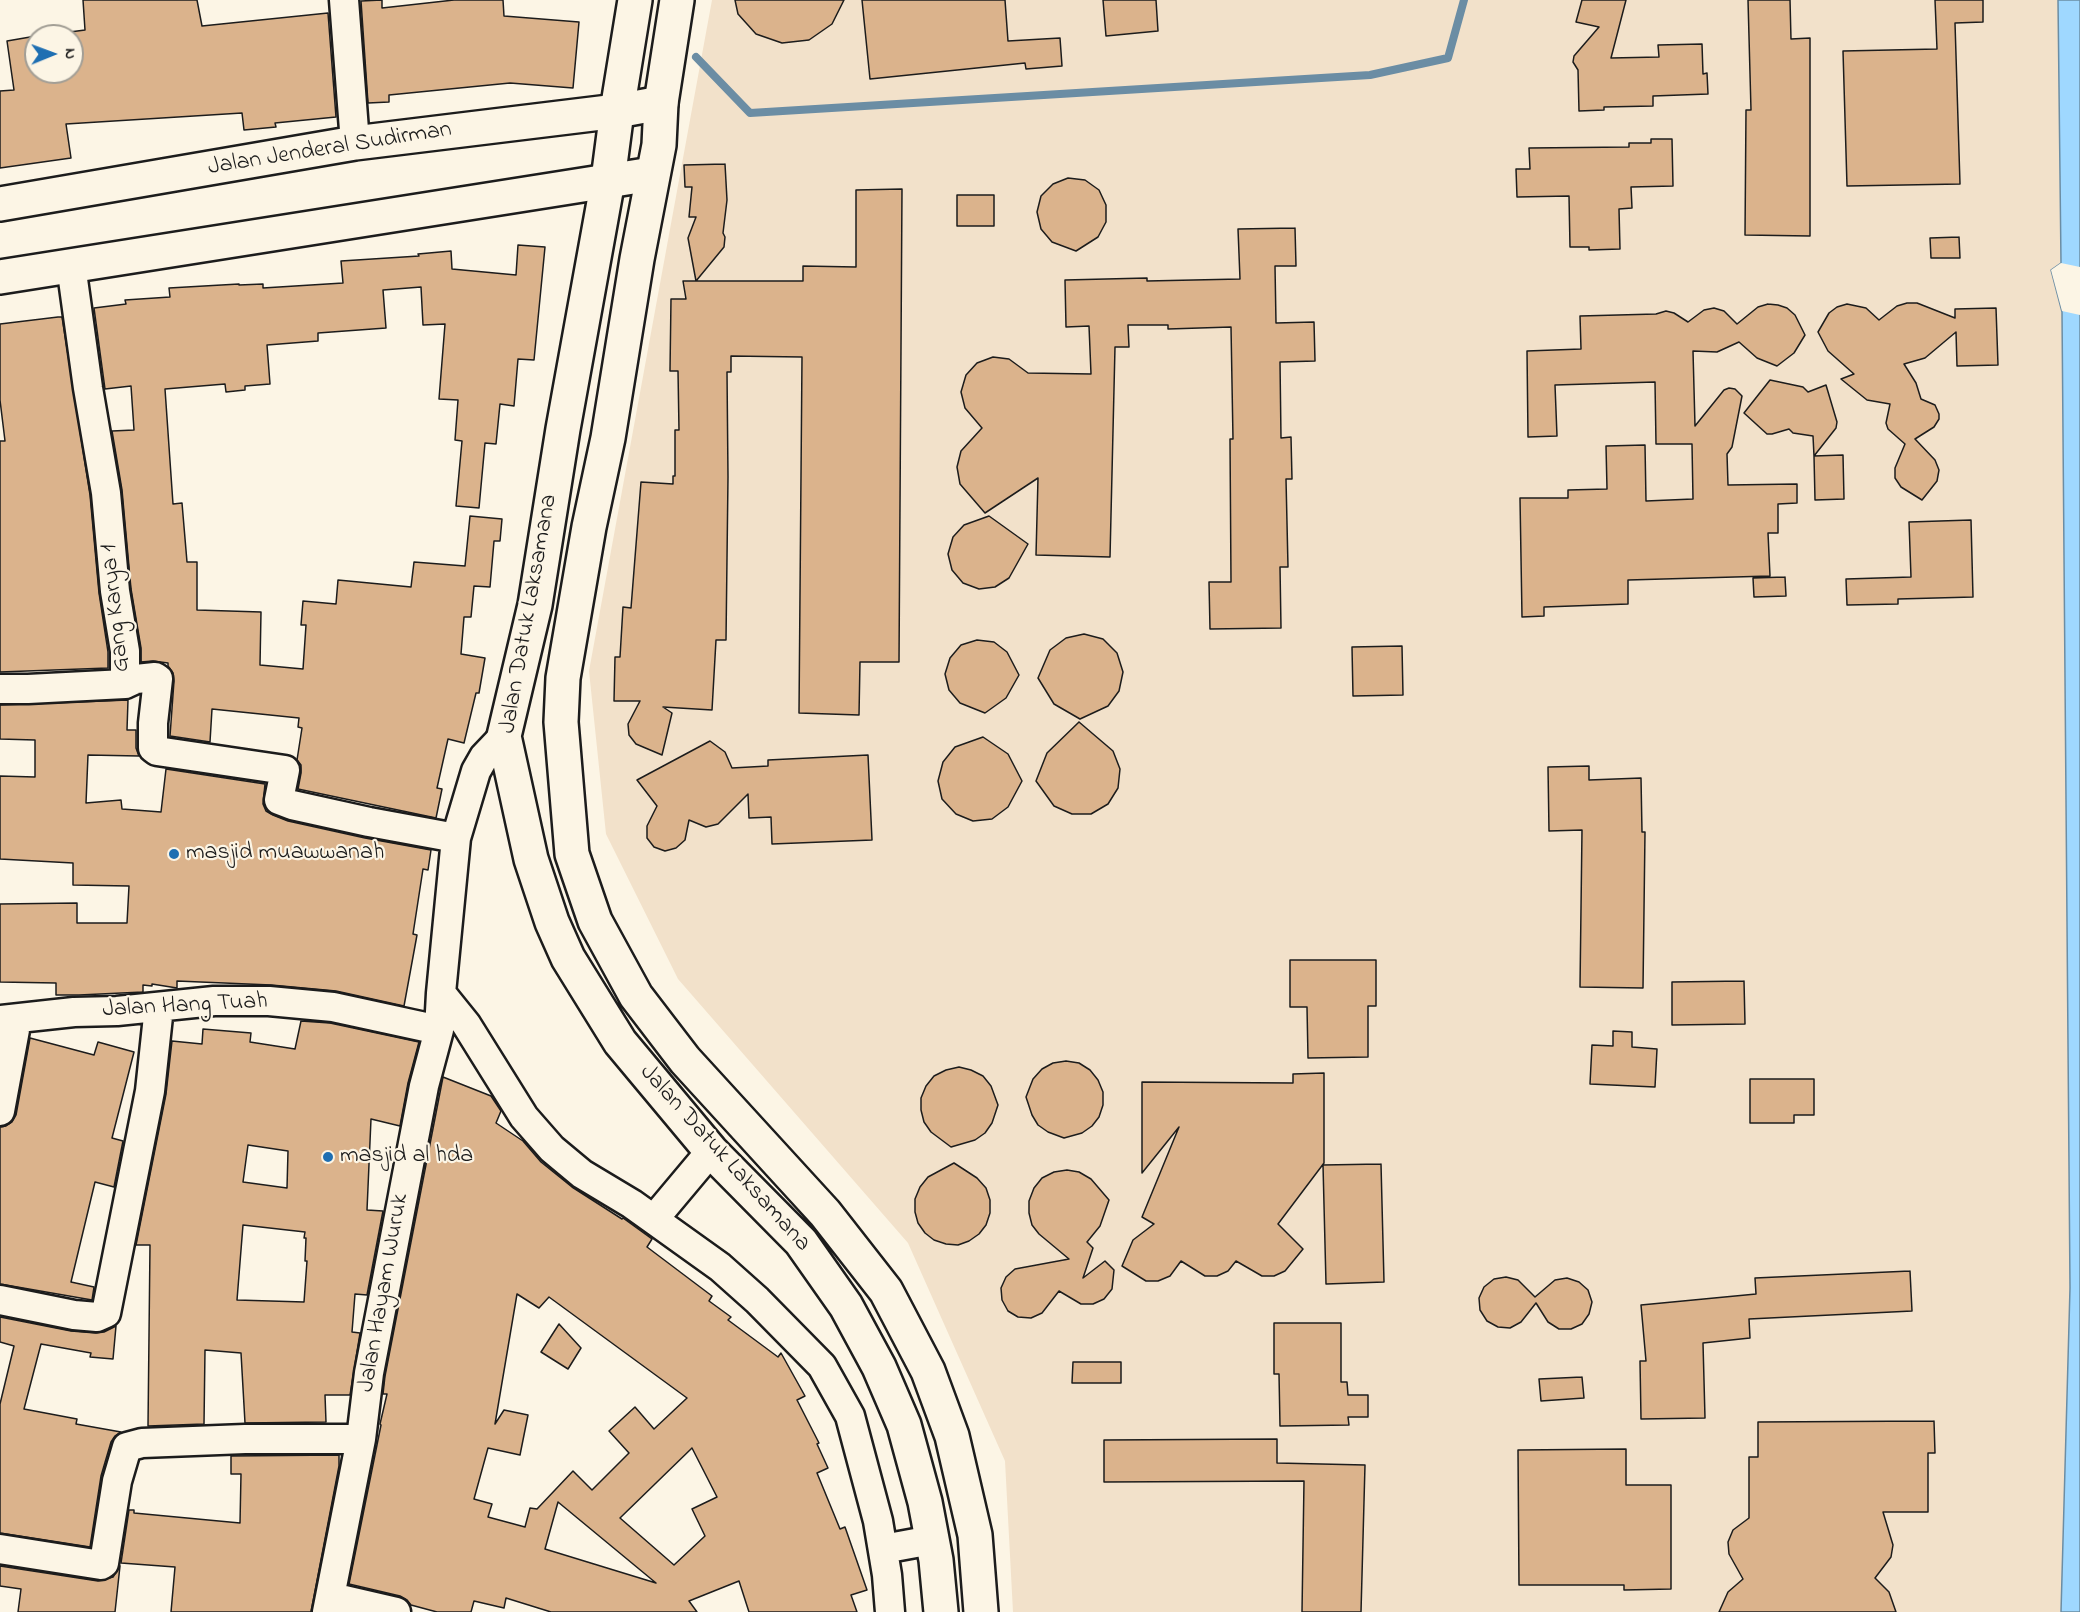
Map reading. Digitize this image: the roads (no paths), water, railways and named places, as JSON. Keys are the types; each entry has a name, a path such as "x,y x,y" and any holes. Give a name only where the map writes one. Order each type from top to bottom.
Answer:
{"main road":[{"name":"Jalan Datuk Laksamana","path":"635,0 608,180 563,429 535,605 504,736 531,860 552,922 568,958 620,1042 711,1151 801,1242 846,1306 879,1366 904,1425 925,1502 932,1540 938,1612"},
{"name":"Jalan Datuk Laksamana","path":"677,0 661,104 659,145 563,678 561,722 572,854 595,921 636,996 684,1060 825,1213 886,1291 928,1371 952,1436 975,1535 981,1612"},
{"name":"Jalan Jenderal Sudirman","path":"0,204 355,142 661,104"},
{"path":"0,277 652,174"}],"street":[{"path":"344,0 355,142"},
{"name":"Gang Karya 1","path":"71,265 88,388 106,493 115,591 125,651 125,684 136,679 154,677 158,680 152,745 157,752 285,770 279,800 369,822 456,838"},
{"path":"0,689 125,684"},
{"name":"Jalan Hayam Wuruk","path":"329,1605 361,1439 369,1373 422,1098 439,1030 456,838 476,771 484,757 504,736"},
{"path":"441,993 466,1024 524,1117 552,1149 582,1174 654,1219 720,1267 757,1300 822,1366 850,1416 878,1521 890,1612"},
{"name":"Jalan Hang Tuah","path":"8,1019 214,1001 269,1001 333,1007 439,1030"},
{"path":"0,1300 74,1315 97,1317 106,1313 150,1091 159,1006"},
{"path":"0,1111 8,1019"},
{"path":"654,1219 711,1151"},
{"path":"0,1549 101,1565 104,1563 117,1481 127,1447 142,1443 245,1439 361,1439"},
{"path":"883,1549 932,1540"},
{"path":"329,1605 396,1612"}],"water":[{"path":"2058,0 2080,0 2080,1612 2061,1612 2070,1288 2062,312 2051,270 2061,263"}],"waterway":[{"path":"696,57 750,113 1370,75 1448,58 1464,0"}],"place":[{"name":"masjid muawwanah","path":"174,854"},
{"name":"masjid al hda","path":"328,1157"}]}
